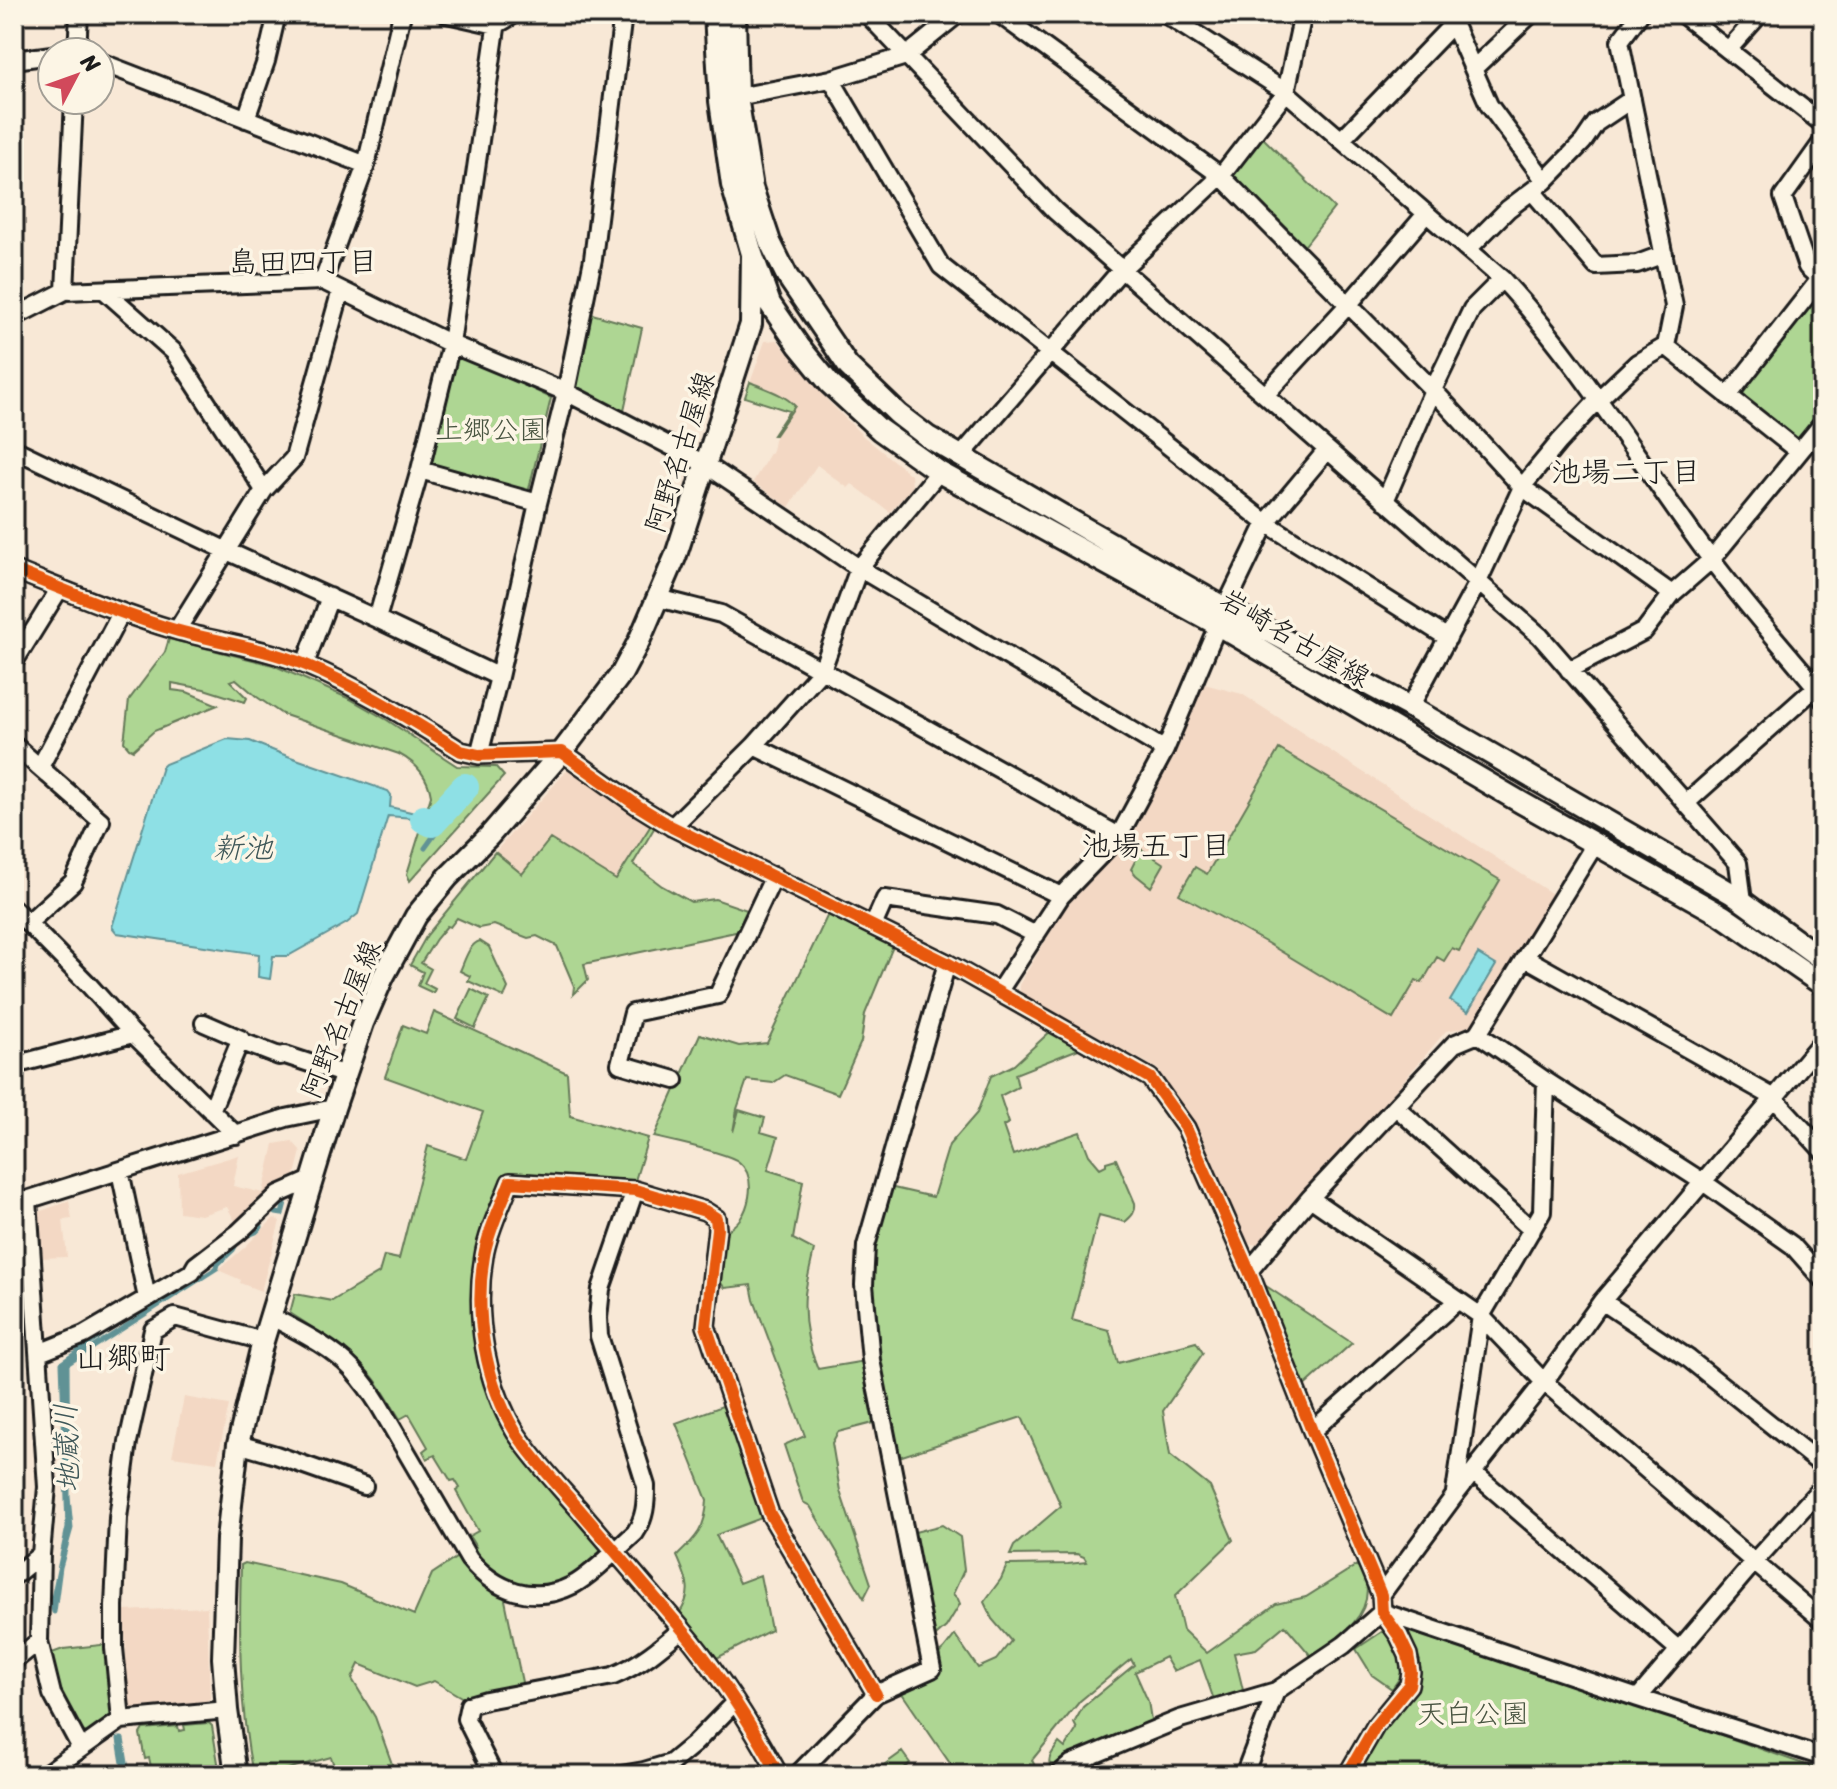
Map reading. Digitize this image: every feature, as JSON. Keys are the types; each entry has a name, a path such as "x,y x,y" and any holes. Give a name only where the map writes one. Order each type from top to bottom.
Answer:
{"main road":[{"name":"阿野名古屋線","path":"715,14 720,101 732,185 770,304 751,324"},
{"path":"735,14 737,97 752,188 770,242 800,296 770,304"},
{"name":"阿野名古屋線","path":"236,1775 223,1658 227,1539 238,1444 270,1316 334,1108 363,1023 383,977 416,916 562,752 622,673 639,641 676,555 751,324 752,254"},
{"name":"岩崎名古屋線","path":"800,296 848,366 898,414 928,437 1595,844 1723,916 1823,985"},
{"name":"岩崎名古屋線","path":"770,304 830,384 880,430 939,472 1222,616 1410,707 1743,901 1823,960"}],"street":[{"path":"78,36 79,14"},
{"path":"246,119 266,61 277,14"},
{"path":"323,281 366,165 402,14"},
{"path":"447,14 497,19 515,14"},
{"path":"479,755 566,392 593,259 623,14"},
{"path":"867,14 1055,211 1540,636 1738,863 1743,901"},
{"path":"737,97 831,79 906,56 958,14"},
{"path":"999,14 1221,176 1433,390 1522,487 1672,594"},
{"path":"1165,14 1286,92 1502,279 1599,399 1711,560 1821,687 1686,803"},
{"path":"961,456 1121,270 1221,176 1286,92 1303,14"},
{"path":"1473,69 1531,14"},
{"path":"1410,707 1478,582 1522,487 1599,399 1637,363 1666,346 1674,306 1620,41 1640,14"},
{"path":"1682,14 1823,124"},
{"path":"1728,50 1760,14"},
{"path":"377,619 420,470 451,344 497,19"},
{"path":"1341,140 1451,19 1489,105 1538,186 1596,266 1637,264 1664,254"},
{"path":"14,60 36,57"},
{"path":"116,68 366,165"},
{"path":"831,79 941,266 1266,523 1448,638"},
{"path":"1468,249 1583,142 1596,123 1632,99"},
{"path":"65,291 73,116"},
{"path":"1728,396 1822,280 1807,267 1783,197 1823,141"},
{"path":"1266,394 1426,214"},
{"path":"1385,501 1472,309 1502,279"},
{"path":"14,317 65,291 323,281 451,344 566,392 705,464 859,568 1165,750"},
{"path":"104,290 174,352 264,490"},
{"path":"177,630 264,490 294,458 341,290"},
{"path":"1666,346 1799,452"},
{"path":"1569,670 1644,631 1672,594 1711,560 1823,423"},
{"path":"14,449 499,677"},
{"path":"999,991 1061,896 1119,836 1165,750 1266,523 1327,450"},
{"path":"420,470 538,503"},
{"path":"672,827 754,746 822,670 859,568 939,472"},
{"path":"14,570 121,613 305,664 367,693 461,751 479,755 562,752 672,827 947,963 1150,1078 1186,1128 1249,1271 1381,1595 1382,1612 1408,1655 1411,1672 1409,1685 1376,1725 1347,1775"},
{"path":"14,662 60,588"},
{"path":"305,664 330,597"},
{"path":"658,598 721,614 1119,836"},
{"path":"40,767 121,613"},
{"path":"14,745 101,821 73,882 28,923"},
{"path":"754,746 1061,896"},
{"path":"1249,1271 1310,1198 1454,1044 1478,1034 1595,844"},
{"path":"675,1080 620,1064 633,1013 718,995 774,876"},
{"path":"873,926 885,899 997,915 1036,935"},
{"path":"14,909 133,1034 236,1135"},
{"path":"1526,958 1773,1097 1823,1151"},
{"path":"797,1775 876,1694 932,1669 871,1360 864,1285 866,1246 947,963"},
{"path":"204,1023 279,1056 285,1055 346,1075"},
{"path":"14,1065 133,1034"},
{"path":"1478,1034 1703,1182 1792,1245 1823,1280"},
{"path":"1381,1595 1602,1301 1823,1040"},
{"path":"211,1111 240,1041"},
{"path":"1455,1495 1481,1316 1542,1212 1546,1081"},
{"path":"1396,1107 1532,1230"},
{"path":"81,1748 52,1694 39,1641 41,1554 47,1487 39,1353 21,1202 286,1118 334,1108"},
{"path":"120,1171 147,1298"},
{"path":"39,1353 84,1335 192,1272 196,1265 239,1232 279,1194 311,1180"},
{"path":"779,1775 706,1660 530,1452 506,1413 485,1351 480,1284 484,1252 510,1182 635,1190 705,1211 716,1218 706,1326 770,1514 876,1694"},
{"path":"270,1316 337,1355 351,1368 379,1405 469,1559 486,1577 518,1592 543,1594 572,1585 635,1533 646,1506 646,1486 599,1336 598,1318 601,1289 635,1190"},
{"path":"1310,1198 1481,1316 1544,1382 1823,1621"},
{"path":"1312,1431 1458,1300"},
{"path":"1602,1301 1689,1359 1823,1466"},
{"path":"121,1720 114,1648 118,1518 128,1442 153,1330 175,1317 263,1341"},
{"path":"238,1444 364,1486"},
{"path":"1473,1472 1679,1650"},
{"path":"1638,1698 1823,1486"},
{"path":"14,1576 41,1554"},
{"path":"1058,1775 1071,1764 1180,1719 1276,1691 1344,1645 1382,1612"},
{"path":"1382,1612 1823,1757"},
{"path":"494,1775 466,1719 469,1705 613,1676 647,1659 682,1629"},
{"path":"14,1661 39,1641"},
{"path":"1244,1775 1276,1691"},
{"path":"621,1775 671,1763 735,1702"},
{"path":"49,1774 121,1720 227,1710"}],"shaded area":[{"path":"777,340 827,400 863,436 911,475 912,487 890,512 852,484 848,488 817,465 789,507 753,482 772,450 773,435 789,411 745,397 765,341"},
{"path":"1204,684 1242,694 1554,895 1473,1026 1446,1031 1334,1162 1257,1245 1248,1243 1196,1127 1158,1069 1021,994 1019,985 1071,898 1129,841"},
{"path":"570,767 653,822 616,880 550,839 522,874 495,852"},
{"path":"292,1141 301,1151 293,1183 239,1228 227,1207 201,1215 179,1212 178,1173 239,1155 233,1186 263,1193 274,1144"},
{"path":"69,1201 72,1219 63,1220 67,1257 38,1258 35,1219 41,1211"},
{"path":"274,1218 280,1221 261,1291 218,1270 244,1248"},
{"path":"184,1397 229,1405 217,1462 172,1456"},
{"path":"207,1607 210,1698 206,1703 134,1711 128,1706 124,1611"}],"green space":[{"path":"1260,135 1334,208 1302,249 1233,180 1232,172"},
{"path":"1823,292 1823,417 1794,445 1739,394"},
{"path":"592,314 642,328 624,411 577,390 575,382"},
{"name":"上郷公園","path":"464,356 551,398 529,489 523,495 433,469 428,463 456,360"},
{"path":"750,382 780,395 795,406 775,435 789,411 745,397"},
{"path":"169,639 273,665 350,699 457,766 496,767 504,776 410,881 407,874 431,796 420,771 399,754 282,714 236,679 230,681 247,698 245,702 172,683 172,690 187,692 218,705 154,731 133,750 129,748 124,742 129,700 165,652"},
{"path":"1279,749 1500,880 1459,951 1452,948 1444,961 1437,957 1422,983 1416,980 1393,1019 1179,894 1195,867 1207,874"},
{"path":"653,822 656,825 633,864 662,886 691,902 715,899 750,911 740,931 584,964 588,980 573,995 574,986 557,946 537,936 528,938 494,925 479,928 457,918 436,939 421,963 431,969 424,983 435,989 433,993 418,986 423,972 410,965 427,935 495,852 522,874 550,839 616,880"},
{"path":"1141,849 1164,864 1151,887 1131,869"},
{"path":"830,910 894,944 865,1014 861,1042 838,1094 785,1075 773,1083 747,1080 733,1132 739,1110 765,1118 761,1132 778,1137 768,1170 803,1181 793,1239 814,1250 805,1294 805,1313 809,1342 818,1369 865,1361 877,1422 838,1432 832,1443 840,1491 871,1584 864,1598 810,1506 803,1502 784,1445 805,1436 751,1285 725,1288 719,1281 725,1232 741,1218 748,1203 748,1174 739,1162 724,1155 654,1137 700,1034 739,1046 767,1043"},
{"path":"480,941 489,947 508,988 504,997 468,981 470,976 460,971 470,949"},
{"path":"471,989 489,998 475,1028 457,1019"},
{"path":"434,1012 567,1073 570,1116 648,1138 634,1184 506,1175 485,1231 488,1385 602,1546 600,1557 570,1579 544,1588 510,1586 484,1567 473,1550 476,1547 469,1536 478,1531 456,1491 460,1488 455,1480 451,1481 435,1455 427,1459 423,1451 428,1447 409,1414 400,1419 380,1386 354,1358 290,1313 295,1294 332,1301 379,1273 384,1256 399,1259 428,1146 466,1159 483,1112 385,1077 403,1025 426,1034"},
{"path":"1054,1028 1086,1046 1015,1074 1018,1087 1000,1096 1009,1123 1003,1126 1013,1155 1080,1132 1089,1155 1100,1168 1116,1159 1135,1203 1133,1214 1125,1222 1099,1215 1072,1320 1109,1330 1118,1363 1196,1342 1203,1353 1163,1411 1170,1455 1210,1487 1233,1540 1175,1596 1183,1630 1207,1653 1276,1604 1306,1597 1357,1565 1365,1580 1367,1595 1358,1617 1350,1626 1311,1656 1285,1625 1256,1649 1234,1653 1243,1690 1214,1700 1200,1660 1173,1671 1165,1657 1135,1672 1148,1701 1152,1726 1051,1769 1051,1755 1059,1743 1065,1748 1077,1729 1074,1723 1083,1707 1134,1665 1131,1659 1080,1701 1032,1760 1039,1775 958,1775 899,1689 944,1649 955,1635 978,1668 996,1660 1011,1641 992,1619 984,1602 1007,1565 1087,1562 1077,1554 1010,1555 1014,1546 1061,1506 1022,1417 896,1458 877,1358 870,1285 872,1246 889,1187 933,1197 949,1145 977,1113 991,1076 1014,1065"},
{"path":"1263,1284 1352,1343 1301,1389"},
{"path":"725,1405 767,1516 716,1535 739,1583 760,1575 771,1630 715,1659 679,1614 688,1592 677,1556 699,1532 705,1518 707,1500 676,1423"},
{"path":"942,1525 960,1537 964,1570 953,1594 960,1604 946,1627 931,1640 911,1533"},
{"path":"459,1556 478,1579 504,1595 523,1687 463,1698 434,1681 415,1687 359,1664 352,1679 375,1717 396,1775 337,1775 331,1757 266,1775 253,1775 241,1670 241,1565 245,1563 341,1584 414,1615 432,1574"},
{"name":"天白公園","path":"1404,1623 1823,1771 1823,1775 1357,1775 1378,1735 1418,1682 1420,1661"},
{"path":"1383,1631 1391,1634 1400,1654 1403,1673 1392,1689 1372,1675 1356,1649"},
{"path":"110,1644 113,1715 89,1733 80,1731 59,1688 49,1654 63,1649"},
{"path":"209,1723 220,1775 153,1775 149,1758 145,1759 140,1734 143,1729 178,1726 179,1731 185,1730 184,1725"},
{"path":"902,1752 910,1763 902,1770 906,1775 870,1775"}],"water":[{"name":"新池","path":"227,739 250,741 388,791 391,795 390,807 415,813 413,818 388,816 358,914 288,956 273,956 270,979 258,977 259,954 117,933 112,927 162,767"},
{"path":"1478,954 1496,965 1468,1012 1450,1001"}],"waterway":[{"path":"424,819 432,823 465,787"},
{"name":"地蔵川","path":"425,848 446,819"},
{"name":"地蔵川","path":"287,1195 282,1214 274,1209 266,1213 260,1220 261,1227 239,1239 217,1268 67,1364 71,1528 60,1567 54,1612 52,1603 68,1527 62,1363 210,1264 273,1203 287,1195"},
{"name":"地蔵川","path":"125,1775 119,1739 122,1739 128,1775"}],"cycle path":[{"path":"14,570 154,624 306,665 366,694 461,751 479,755 562,752 672,827 947,963 1150,1078 1186,1128 1249,1271 1381,1595 1382,1612 1408,1655 1411,1672 1409,1685 1376,1725 1347,1775"},
{"path":"779,1775 746,1718 708,1663 538,1462 505,1413 485,1348 480,1301 486,1247 510,1182 635,1190 705,1211 716,1218 706,1326 770,1514 876,1694"}],"district":[{"name":"島田四丁目","path":"303,262"},
{"name":"池場二丁目","path":"1626,472"},
{"name":"池場五丁目","path":"1156,846"},
{"name":"山郷町","path":"123,1357"}]}
